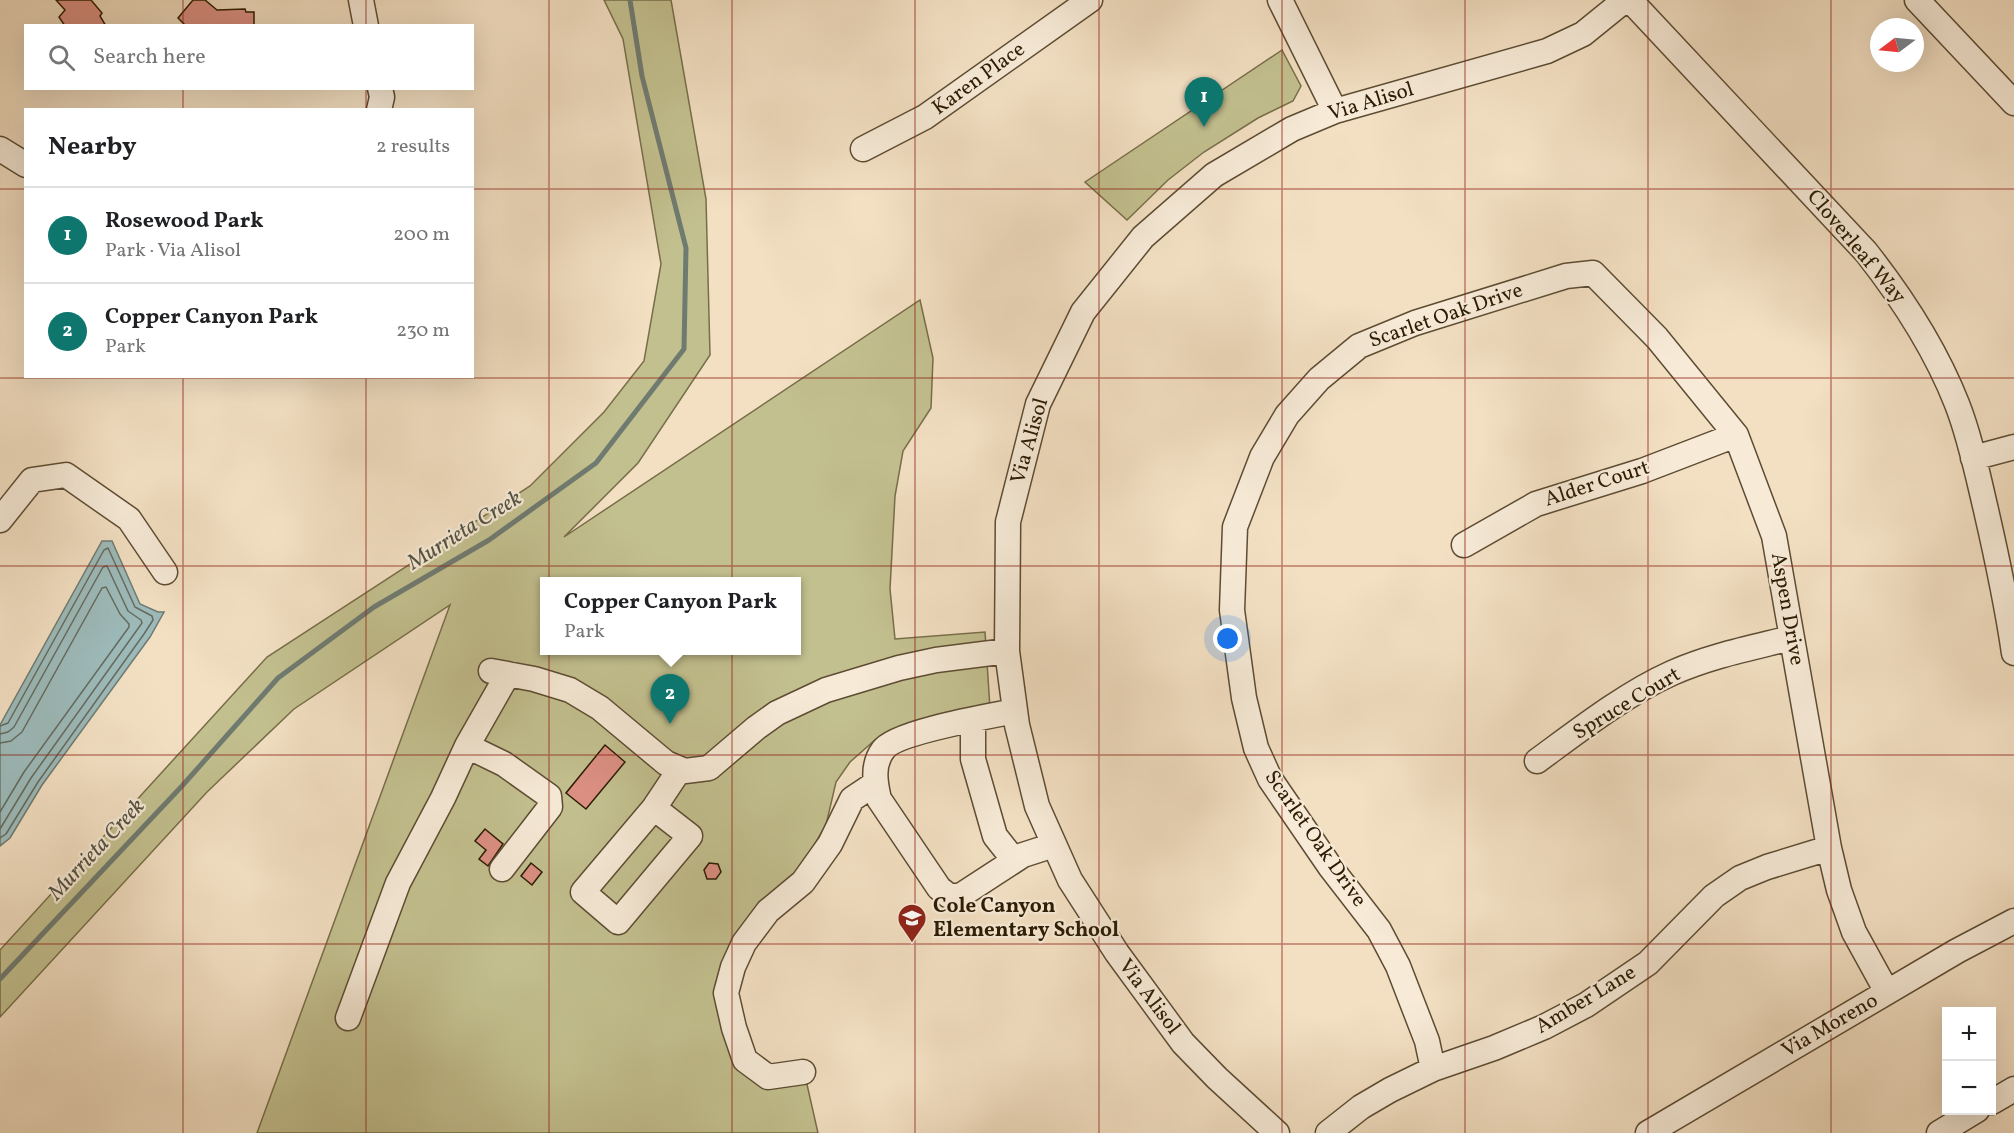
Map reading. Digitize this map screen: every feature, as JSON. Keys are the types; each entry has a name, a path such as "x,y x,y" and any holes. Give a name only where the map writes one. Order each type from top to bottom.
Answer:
{"street":[{"path":"361,0 366,24"},
{"name":"Karen Place","path":"863,149 925,117 1090,0"},
{"path":"1280,0 1335,111"},
{"name":"Via Alisol","path":"1277,1133 1183,1043 1117,953 1070,880 1037,806 1015,711 1007,651 1008,522 1038,404 1083,312 1143,237 1214,175 1292,129 1335,111 1547,51 1583,34 1625,0"},
{"name":"Cloverleaf Way","path":"1629,0 1845,229 1892,285 1923,332 1958,405 1996,557 2014,653"},
{"path":"1927,3 2014,103"},
{"path":"379,108 382,97 380,90"},
{"path":"0,148 24,164"},
{"name":"Aspen Drive","path":"1593,273 1657,338 1736,435 1774,536 1829,848 1839,890 1854,932 1887,992"},
{"name":"Scarlet Oak Drive","path":"1433,1069 1427,1041 1398,966 1379,930 1331,868 1270,780 1256,748 1244,698 1232,610 1235,527 1262,458 1287,415 1319,379 1359,346 1415,322 1566,276 1593,273"},
{"name":"Alder Court","path":"1464,545 1536,504 1642,471 1736,435"},
{"path":"1973,458 2014,447"},
{"path":"0,520 32,480 66,475 129,519 165,572"},
{"name":"Spruce Court","path":"1537,761 1608,710 1671,673 1730,652 1791,638"},
{"path":"348,1018 398,883 443,798 500,672 570,690 600,708 666,763 685,771 709,768 777,713 826,690 926,662 1007,651"},
{"path":"1015,711 923,731 884,748 876,765 879,799 939,888 949,896 960,896 1023,855 1054,845"},
{"path":"973,720 973,759 995,836 1014,860"},
{"path":"467,746 504,764 549,796 550,807 502,869"},
{"path":"654,808 690,836 618,922 583,892 654,808 680,769"},
{"path":"803,1072 768,1077 746,1060 734,1028 726,993 728,984 744,943 768,911 802,882 830,844 852,799 876,783"},
{"name":"Amber Lane","path":"1328,1133 1361,1107 1390,1090 1433,1069 1545,1028 1586,1005 1648,963 1707,903 1740,878 1829,848"},
{"name":"Via Moreno","path":"1648,1133 1957,951 2014,921"},
{"path":"1996,1100 2014,1089"},
{"path":"1939,1133 1969,1115"}],"shaded area":[{"path":"604,0 671,0 706,199 710,355 638,463 564,537 920,300 933,358 931,408 903,451 895,496 890,589 895,639 985,632 990,708 875,740 850,762 836,782 826,825 800,869 718,982 736,1062 806,1080 818,1133 257,1133 450,605 294,709 207,792 0,1017 0,950 267,657 530,486 604,412 644,361 661,264 623,39"},
{"path":"1282,50 1301,86 1293,101 1258,118 1204,152 1168,180 1127,220 1085,182"}],"water":[{"path":"102,541 112,541 140,604 158,612 164,612 150,637 42,785 10,838 0,846 0,725"}],"building":[{"path":"56,0 91,0 102,13 100,16 105,24 64,24 59,17 65,10"},
{"path":"193,0 205,0 217,10 245,9 246,12 254,12 254,24 184,24 178,18"},
{"path":"605,745 625,762 586,809 566,793"},
{"path":"485,829 503,844 488,866 479,859 486,850 475,841"},
{"path":"531,863 542,872 532,885 521,876"},
{"path":"709,863 718,864 721,872 716,879 707,879 704,870"}],"waterway":[{"name":"Murrieta Creek","path":"0,979 182,786 278,678 374,607 489,540 596,463 684,349 686,248 642,76 630,0"}],"place":[{"name":"Rosewood Park","path":"1204,127"},
{"name":"Copper Canyon Park","path":"670,724"},
{"name":"Cole Canyon Elementary School","path":"912,944"}]}
